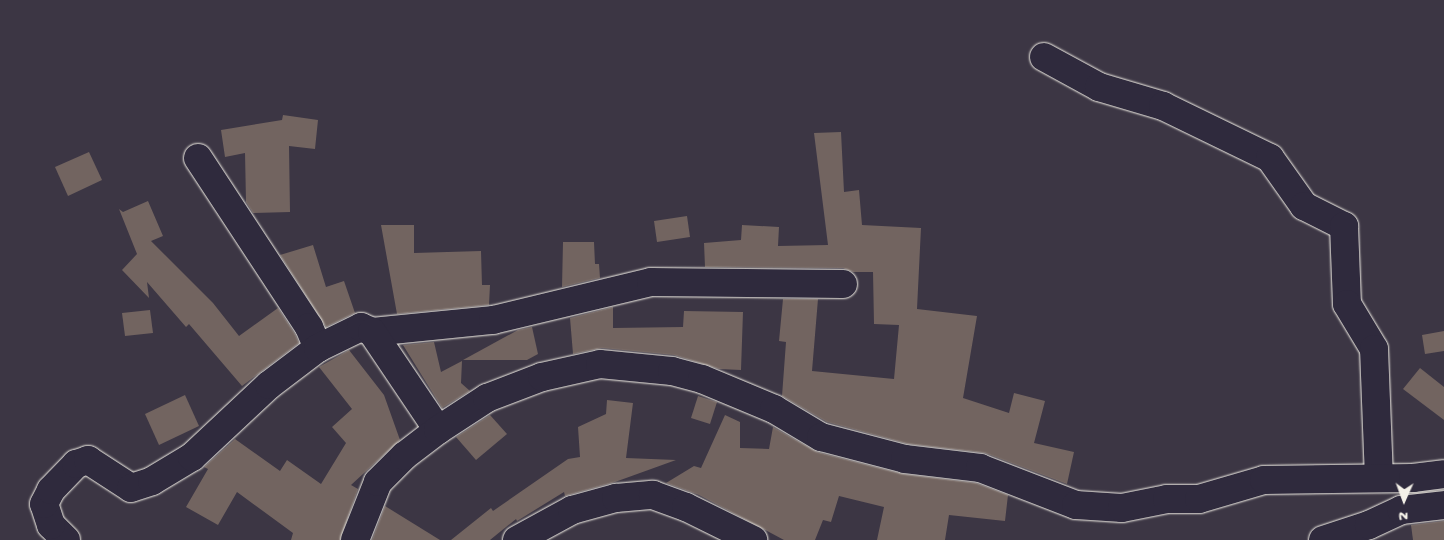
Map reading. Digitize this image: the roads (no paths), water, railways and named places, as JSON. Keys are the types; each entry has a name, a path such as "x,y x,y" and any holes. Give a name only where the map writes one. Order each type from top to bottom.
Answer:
{"street":[{"path":"1044,57 1099,87 1163,106 1270,158 1304,206 1344,226 1346,304 1374,349 1379,478"},
{"path":"198,158 309,327 318,348"},
{"path":"66,540 51,525 44,504 50,490 76,464 88,460 131,488 152,481 192,457 269,385 318,348 361,327 372,332 493,320 651,282 843,284"},
{"path":"372,332 438,430"},
{"path":"355,540 378,482 404,456 438,430 487,398 542,377 600,364 672,371 702,379 774,409 821,436 905,459 980,468 1076,505 1122,508 1167,499 1199,499 1264,480 1413,478 1444,474"},
{"path":"517,540 572,510 616,498 652,495 693,510 753,540"},
{"path":"1323,540 1369,525 1402,510 1444,505"}]}
